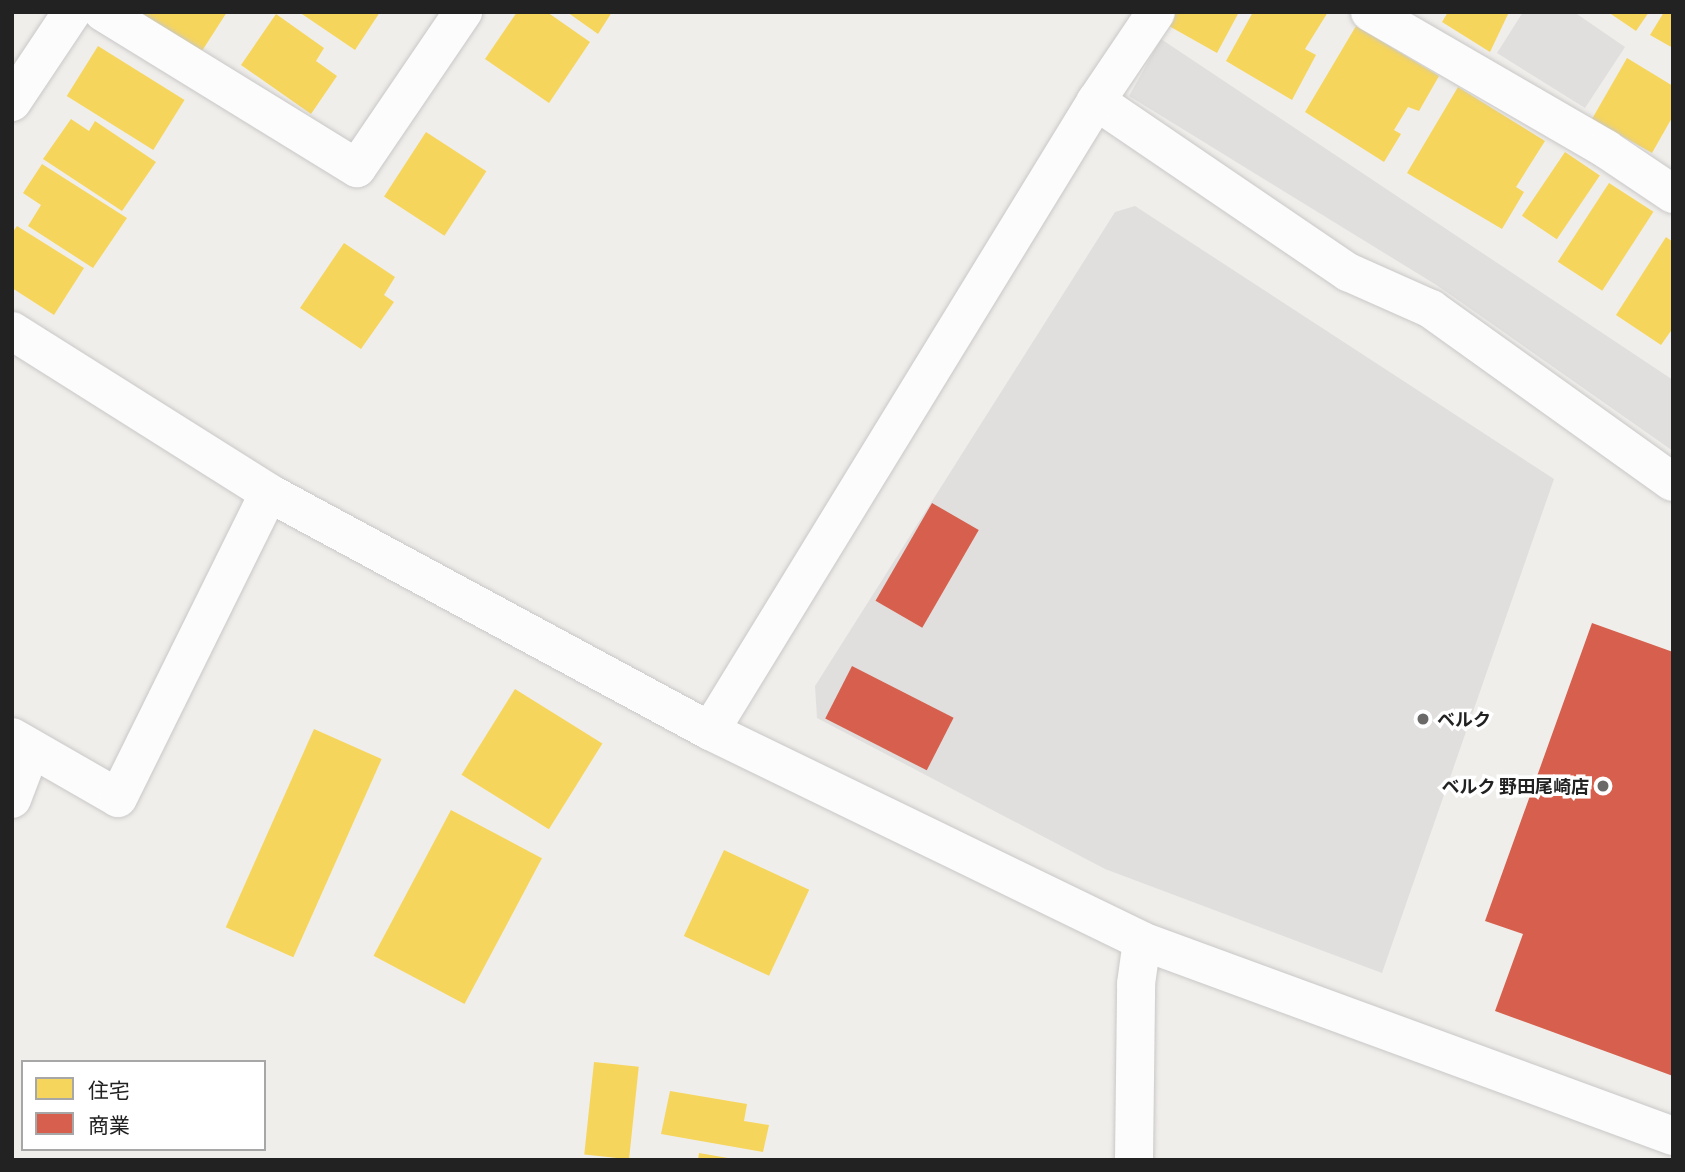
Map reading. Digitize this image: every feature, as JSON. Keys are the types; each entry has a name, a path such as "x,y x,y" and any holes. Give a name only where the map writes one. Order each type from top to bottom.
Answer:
{"street":[{"path":"12,102 72,12"},
{"path":"103,12 357,168 463,12"},
{"path":"710,731 1096,101 1156,12"},
{"path":"1370,12 1606,149 1673,194"},
{"path":"1096,101 1348,272 1431,309 1673,482"},
{"path":"12,331 269,493 710,731 1142,941 1673,1136"},
{"path":"12,799 22,743 118,798 269,493"},
{"path":"1133,1160 1136,984 1142,941"}],"shaded area":[{"path":"1523,12 1574,12 1625,47 1585,108 1497,53"},
{"path":"1161,39 1673,380 1673,451 1438,286 1129,96"},
{"path":"1135,206 1554,479 1382,973 1105,869 817,718 815,686 1115,212"}],"building: 住宅":[{"path":"135,12 227,12 200,54"},
{"path":"299,12 380,12 355,50"},
{"path":"517,12 547,12 590,42 549,103 485,59"},
{"path":"567,12 612,12 598,34"},
{"path":"1175,12 1239,12 1217,53 1169,26"},
{"path":"1253,12 1328,12 1305,49 1316,55 1292,100 1226,61"},
{"path":"1448,12 1509,12 1490,52 1442,22"},
{"path":"1608,12 1649,12 1636,31"},
{"path":"1664,12 1673,12 1673,48 1650,35"},
{"path":"276,14 324,48 316,61 337,76 311,114 241,65"},
{"path":"1356,26 1439,76 1419,111 1408,107 1394,130 1401,134 1384,162 1305,112"},
{"path":"98,46 185,100 153,150 67,96"},
{"path":"1627,58 1673,86 1673,116 1652,153 1592,119"},
{"path":"1458,87 1545,141 1516,187 1524,192 1502,229 1407,173"},
{"path":"71,119 89,131 95,121 156,162 122,211 43,159"},
{"path":"426,132 486,171 444,236 384,197"},
{"path":"1565,152 1600,175 1557,239 1522,216"},
{"path":"42,164 127,218 93,268 28,226 41,205 23,193"},
{"path":"1609,183 1653,212 1602,291 1558,262"},
{"path":"17,226 84,268 54,315 12,288 12,233"},
{"path":"1666,237 1673,242 1673,328 1661,345 1616,315"},
{"path":"344,243 395,277 384,295 394,302 361,349 300,308"},
{"path":"515,689 602,744 549,829 461,775"},
{"path":"314,729 382,759 293,957 226,927"},
{"path":"451,810 542,858 464,1004 374,956"},
{"path":"724,850 809,890 769,976 684,936"},
{"path":"594,1062 639,1067 629,1159 584,1154"},
{"path":"670,1091 747,1104 744,1121 769,1125 763,1152 661,1134"},
{"path":"699,1153 728,1158 728,1160 698,1160"}],"building: 商業":[{"path":"932,503 979,530 922,628 876,601"},
{"name":"ベルク 野田尾崎店","path":"1592,623 1673,652 1673,1076 1495,1011 1523,934 1485,921"},
{"path":"852,666 954,718 927,770 825,719"}],"place":[{"name":"ベルク","path":"1423,719"},
{"name":"ベルク 野田尾崎店","path":"1603,786"}]}
